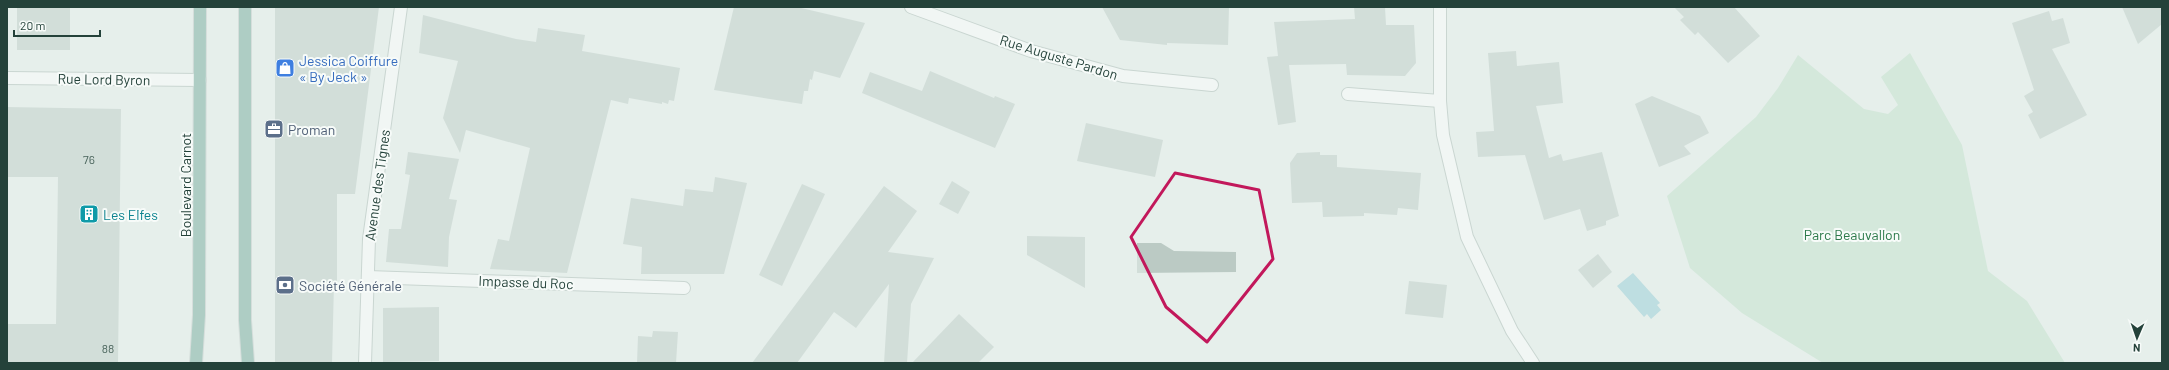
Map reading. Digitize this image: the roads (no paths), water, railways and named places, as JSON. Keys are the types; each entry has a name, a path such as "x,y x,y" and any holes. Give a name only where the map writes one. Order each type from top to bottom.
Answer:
{"main road":[{"name":"Boulevard Carnot","path":"196,363 199,314 200,7"},
{"path":"245,7 245,312 248,363"}],"street":[{"name":"Avenue des Tignes","path":"365,363 369,238 401,7"},
{"name":"Rue Auguste Pardon","path":"911,7 1031,51 1123,76 1212,84"},
{"path":"1440,7 1440,101 1443,134 1467,237 1512,331 1533,363"},
{"name":"Rue Lord Byron","path":"7,78 200,80"},
{"path":"1348,94 1440,101"},
{"name":"Impasse du Roc","path":"368,277 684,288"}],"water":[{"path":"1633,273 1660,303 1657,305 1661,310 1651,319 1647,314 1644,317 1617,286"}],"place":[{"name":"Jessica Coiffure « By Jeck »","path":"285,68"},
{"name":"Proman","path":"274,129"},
{"name":"Les Elfes","path":"89,214"},
{"name":"Société Générale","path":"285,285"}],"park label":[{"name":"Parc Beauvallon","path":"1852,234"}]}
